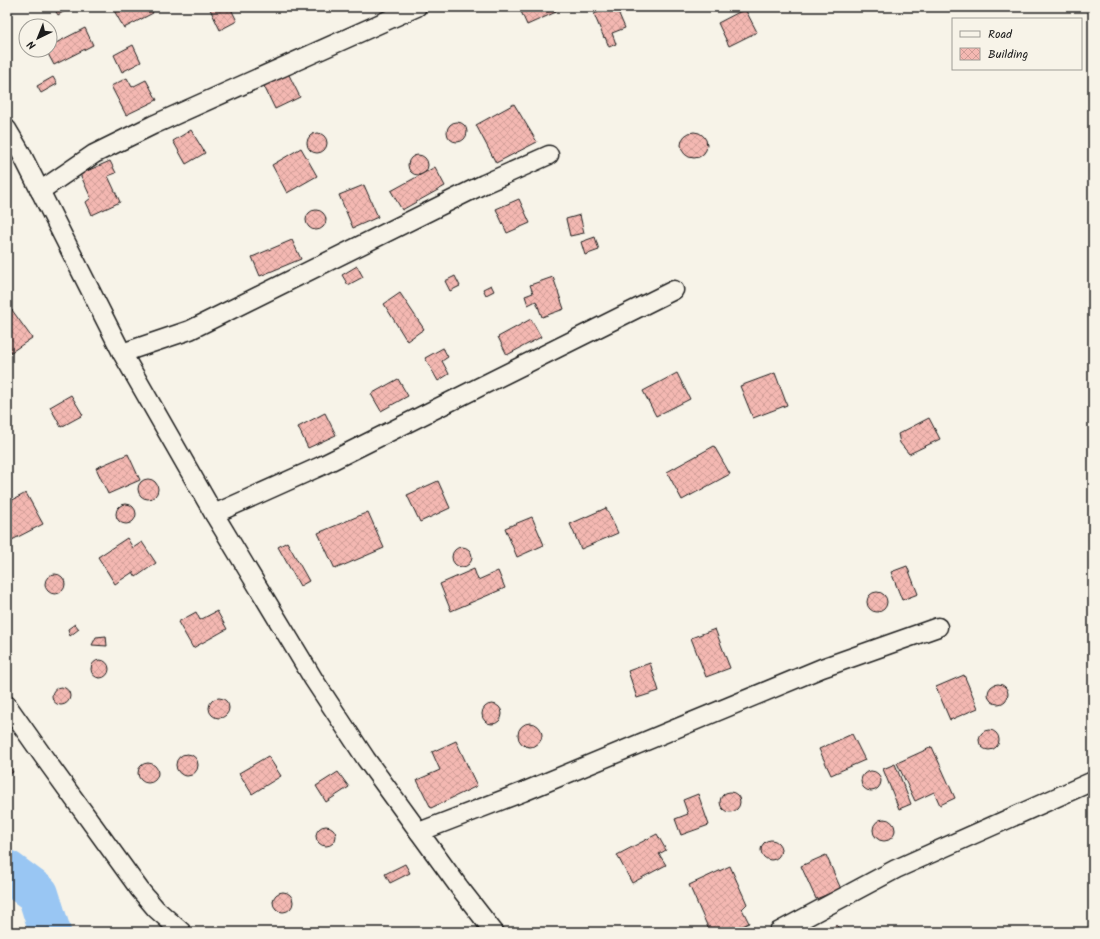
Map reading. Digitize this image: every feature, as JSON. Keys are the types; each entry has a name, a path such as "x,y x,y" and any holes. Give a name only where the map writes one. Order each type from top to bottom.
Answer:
{"street":[{"path":"40,190 94,154 153,125 417,7"},
{"path":"7,129 40,190 122,354 214,514 314,680 366,759 459,887 494,932"},
{"path":"122,354 190,330 484,184 548,154"},
{"path":"214,514 320,466 674,290"},
{"path":"419,832 523,792 822,668 938,627"},
{"path":"7,705 140,890 156,909 182,932"},
{"path":"778,932 896,869 1093,781"}],"building":[{"path":"53,7 72,7 58,15"},
{"path":"112,7 150,7 153,13 124,28"},
{"path":"209,7 230,7 237,21 220,30"},
{"path":"519,7 553,7 556,12 527,25"},
{"path":"611,7 616,7 625,28 612,33 616,44 609,47 594,14"},
{"path":"745,9 757,32 729,46 718,23"},
{"path":"85,28 93,45 54,65 50,58 58,58 58,42"},
{"path":"133,45 141,62 122,72 114,55"},
{"path":"288,73 300,97 275,109 263,84"},
{"path":"53,77 57,84 41,93 37,86"},
{"path":"127,78 132,87 146,80 157,100 126,115 111,86"},
{"path":"514,104 537,142 496,163 476,125"},
{"path":"457,122 464,125 467,132 464,139 457,142 450,139 447,132 450,125"},
{"path":"191,130 205,153 186,164 173,141"},
{"path":"694,132 703,136 707,145 703,154 694,158 685,154 681,145 685,136"},
{"path":"317,133 324,136 327,143 324,150 317,153 310,150 307,143 310,136"},
{"path":"301,148 317,176 287,193 272,165"},
{"path":"414,155 422,155 428,161 428,169 422,175 414,175 408,169 408,161"},
{"path":"110,161 116,173 108,176 120,202 92,215 86,202 91,198 80,174"},
{"path":"435,167 445,186 402,210 391,191"},
{"path":"364,185 378,217 353,228 339,195"},
{"path":"519,199 530,223 507,233 496,209"},
{"path":"312,210 320,210 326,216 326,224 320,230 312,230 306,224 306,216"},
{"path":"580,215 584,233 570,236 566,219"},
{"path":"595,237 599,250 585,255 581,242"},
{"path":"292,240 301,259 260,276 252,257"},
{"path":"357,266 363,277 348,285 342,275"},
{"path":"455,276 460,286 450,291 445,281"},
{"path":"553,277 564,309 542,317 536,301 528,305 525,296 533,293 530,285"},
{"path":"491,285 494,291 486,295 483,289"},
{"path":"400,293 424,329 407,341 384,304"},
{"path":"12,310 32,338 7,355 7,313"},
{"path":"531,319 541,337 507,355 498,337"},
{"path":"443,348 448,357 442,361 449,374 438,381 425,358"},
{"path":"677,373 690,399 656,416 643,391"},
{"path":"775,373 787,405 753,418 740,386"},
{"path":"398,379 408,396 381,411 371,394"},
{"path":"71,395 83,415 61,427 50,407"},
{"path":"325,413 336,435 308,448 298,427"},
{"path":"929,418 940,439 909,454 900,443 898,434"},
{"path":"714,446 730,474 682,500 667,472"},
{"path":"128,454 140,480 108,494 96,468"},
{"path":"144,479 152,479 158,485 158,493 152,499 144,499 138,493 138,485"},
{"path":"438,481 450,508 420,522 407,495"},
{"path":"26,493 43,524 12,540 7,530 7,503"},
{"path":"122,504 130,504 136,510 136,518 130,524 122,524 116,518 116,510"},
{"path":"606,508 618,533 581,549 570,524"},
{"path":"368,512 384,548 335,569 318,533"},
{"path":"532,517 544,545 517,557 505,528"},
{"path":"127,538 133,548 142,542 156,563 136,577 133,572 115,584 98,557"},
{"path":"287,542 309,581 300,586 278,547"},
{"path":"462,547 469,550 472,557 469,564 462,567 455,564 452,557 455,550"},
{"path":"907,566 918,594 902,600 891,572"},
{"path":"474,569 478,580 498,571 505,588 451,611 440,584"},
{"path":"51,574 59,574 65,580 65,588 59,594 51,594 45,588 45,580"},
{"path":"873,592 881,592 887,598 887,606 881,612 873,612 867,606 867,598"},
{"path":"217,611 227,629 193,648 178,622 196,612 200,620"},
{"path":"75,624 79,629 70,636 68,629"},
{"path":"715,629 730,668 706,677 691,638"},
{"path":"106,636 107,646 92,645 96,637"},
{"path":"100,660 104,661 108,665 108,673 104,677 100,678 96,677 92,673 91,669 92,665 96,661"},
{"path":"650,663 659,691 637,698 628,671"},
{"path":"964,675 978,708 950,720 936,687"},
{"path":"994,684 1002,684 1008,690 1008,698 1002,704 994,704 988,698 988,690"},
{"path":"61,687 67,690 70,696 67,702 61,705 55,702 52,696 55,690"},
{"path":"219,698 226,701 229,708 226,715 219,718 212,715 209,708 212,701"},
{"path":"488,704 496,704 502,710 502,718 496,724 488,724 482,718 482,710"},
{"path":"530,723 539,726 542,735 539,744 530,747 521,744 518,735 521,726"},
{"path":"985,730 993,730 999,736 999,744 993,750 985,750 979,744 979,736"},
{"path":"852,734 865,760 831,775 819,749"},
{"path":"456,741 477,786 431,808 417,780 440,770 432,752"},
{"path":"932,747 955,798 940,805 934,792 915,801 897,763"},
{"path":"187,754 195,757 198,765 195,773 187,776 179,773 176,765 179,757"},
{"path":"268,756 281,776 252,794 239,773"},
{"path":"148,763 155,766 158,773 155,780 148,783 141,780 138,773 141,766"},
{"path":"7,764 13,772 7,776"},
{"path":"895,764 911,804 899,809 883,769"},
{"path":"867,771 875,771 881,777 881,785 875,791 867,791 861,785 861,777"},
{"path":"338,772 349,787 326,802 316,786"},
{"path":"726,792 734,792 740,798 740,806 734,812 726,812 720,806 720,798"},
{"path":"698,794 709,825 681,835 675,819 688,814 683,800"},
{"path":"884,819 888,820 894,826 894,834 888,840 884,841 880,840 874,834 873,830 874,826 880,820"},
{"path":"326,826 333,829 336,836 333,843 326,846 319,843 316,836 319,829"},
{"path":"657,834 666,850 659,854 666,865 632,883 617,855"},
{"path":"767,840 775,840 781,846 781,854 775,860 767,860 761,854 761,846"},
{"path":"826,855 841,889 816,899 801,866"},
{"path":"405,864 410,873 390,883 385,874"},
{"path":"730,866 747,904 742,909 749,923 728,932 710,932 689,885"},
{"path":"283,892 290,895 293,902 290,909 283,912 276,909 273,902 276,895"},
{"path":"837,925 840,932 822,932"}],"waterway":[{"path":"7,871 38,894 50,932"}]}
